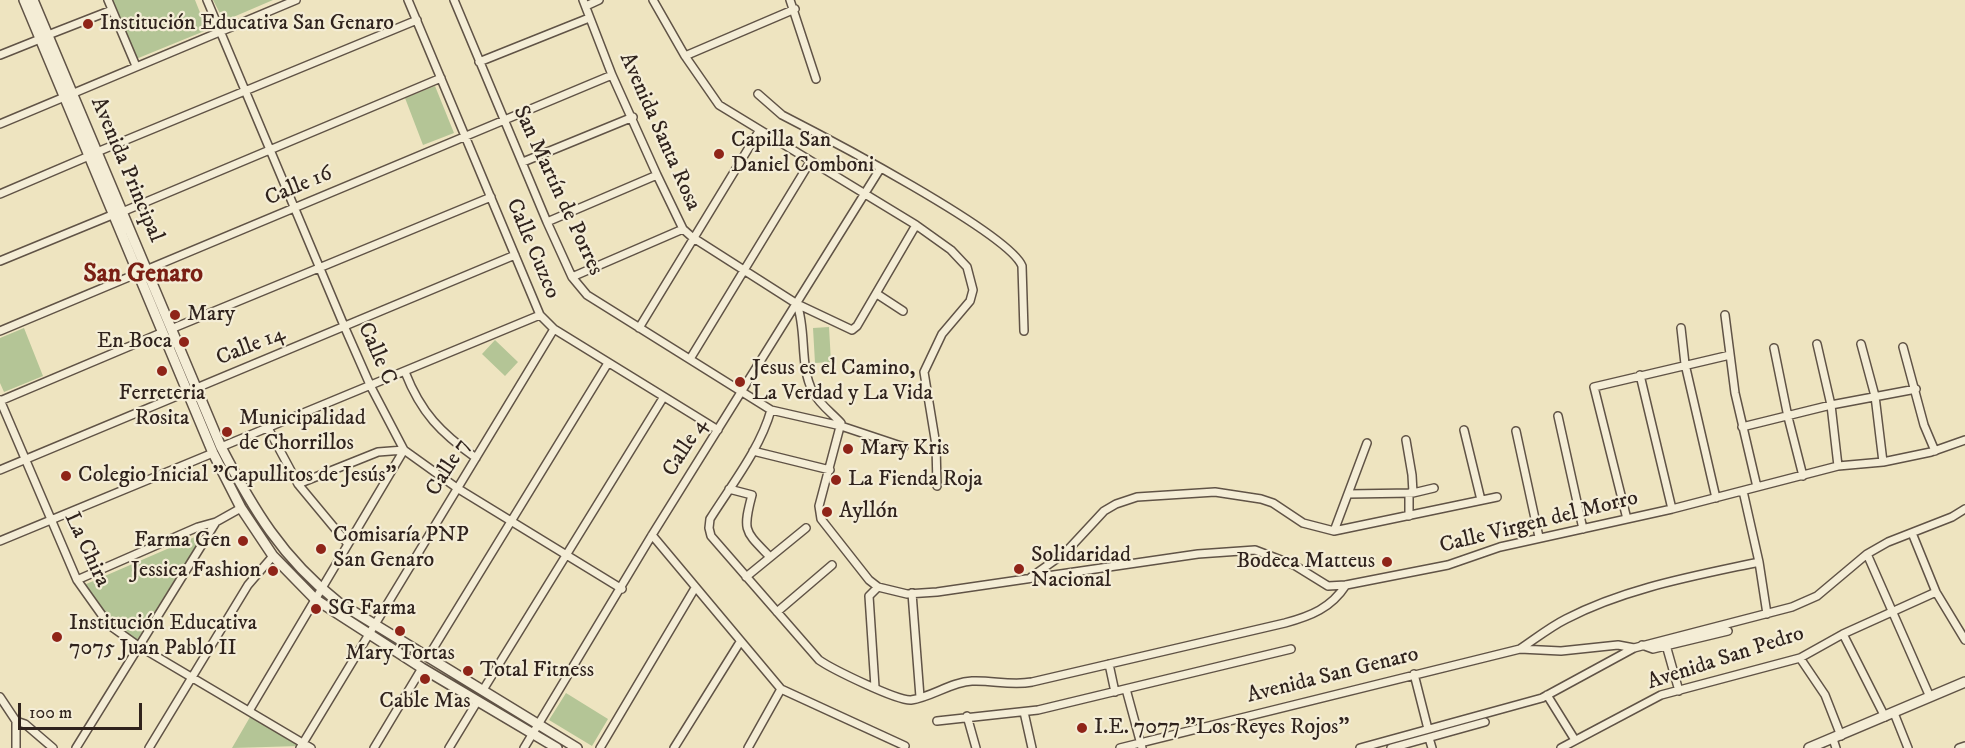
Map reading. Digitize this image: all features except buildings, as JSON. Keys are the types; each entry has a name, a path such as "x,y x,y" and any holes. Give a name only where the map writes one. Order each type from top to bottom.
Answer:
{"street":[{"name":"Avenida Principal","path":"24,0 73,94 112,215 186,393 217,450 277,544 320,589 373,624 577,748"},
{"name":"Avenida Principal","path":"33,0 63,98 122,212 196,389 217,450 241,508 273,556 315,599 477,702 557,748"},
{"path":"108,0 136,66"},
{"name":"Calle C","path":"207,0 345,328 371,387 404,450 457,488 622,589"},
{"path":"0,124 296,0"},
{"name":"Calle Cuzco","path":"408,0 540,315 554,329 718,430"},
{"name":"San Martín de Porres","path":"455,0 547,222 572,277 587,295 771,410 842,426 904,447"},
{"path":"584,3 599,0"},
{"path":"653,0 685,56 719,105 916,225 960,258 967,267 973,290 970,301 942,334 924,372 936,445 937,486"},
{"path":"790,0 795,9 816,79"},
{"name":"Avenida Santa Rosa","path":"584,3 612,75 683,229 744,272 797,304 852,330 857,326 877,294"},
{"path":"685,56 795,9"},
{"path":"0,55 112,10"},
{"path":"479,62 589,18"},
{"path":"0,194 417,21"},
{"name":"Calle 16","path":"0,331 612,75"},
{"path":"122,212 441,78"},
{"path":"758,94 782,115 964,217 1015,255 1022,266 1024,331"},
{"path":"524,162 633,117"},
{"path":"639,328 692,237 759,131"},
{"path":"690,359 810,162"},
{"name":"Calle 4","path":"524,748 622,589 652,535 880,169"},
{"path":"547,222 657,175"},
{"path":"171,329 491,197"},
{"path":"0,261 112,215"},
{"path":"903,311 877,294 916,225"},
{"path":"572,277 683,229"},
{"name":"Calle 14","path":"0,470 345,328 515,255"},
{"path":"797,304 801,315 807,376 813,392 842,426 819,506 821,519 869,580 878,586 912,593 1025,580 1048,567 1065,553 1104,511 1137,497 1215,492 1261,499 1273,502 1303,523 1334,531 1497,497"},
{"path":"0,541 540,315"},
{"path":"1725,315 1742,427 1757,487"},
{"path":"1681,328 1685,364 1716,498"},
{"name":"Calle 7","path":"301,746 554,329"},
{"path":"0,401 161,333"},
{"path":"1817,344 1831,405 1838,466"},
{"path":"1861,344 1875,396 1883,462"},
{"path":"1904,347 1924,425 1935,451"},
{"path":"1774,348 1803,476"},
{"path":"1627,519 1594,387 1730,355"},
{"path":"428,657 608,363"},
{"path":"405,372 422,408 439,429 476,458"},
{"path":"1640,375 1671,509"},
{"path":"1742,427 1831,405 1916,389"},
{"path":"483,690 663,398"},
{"name":"La Chira","path":"0,401 77,580 109,625 138,645 249,711 301,746 311,748"},
{"path":"771,410 766,428 711,519 709,528 711,536 819,660 833,670 903,700 970,681 1016,685 1301,619 1332,603 1346,585"},
{"path":"1558,416 1582,529"},
{"path":"268,428 298,484 347,543"},
{"path":"1464,430 1481,500"},
{"path":"1516,431 1539,537"},
{"path":"1406,440 1413,475 1409,516"},
{"name":"Calle Virgen del Morro","path":"1025,580 1198,554 1255,550 1294,565 1328,586 1346,585 1448,565 1500,546 1671,509 1838,466 1883,462 1935,451 1965,440"},
{"path":"1334,531 1367,444"},
{"path":"298,484 378,452 404,450"},
{"path":"249,711 404,450"},
{"path":"753,451 830,470"},
{"path":"1348,494 1411,493 1434,488"},
{"path":"729,489 752,495 746,517 747,532 770,557"},
{"path":"1743,491 1759,562 1767,614"},
{"path":"77,580 198,527 216,522 241,508"},
{"path":"1360,748 1547,695 1588,670 1638,646 1767,614 1817,596 1867,554 1965,509"},
{"path":"76,748 216,522"},
{"path":"746,577 806,528"},
{"path":"1912,533 1936,592 1962,627 1965,640"},
{"path":"652,535 782,689 905,746"},
{"path":"1867,554 1930,697"},
{"path":"149,748 248,585 273,556"},
{"path":"1520,650 1565,619 1610,600 1656,585 1759,562"},
{"path":"777,612 832,566"},
{"path":"874,687 869,596 878,586"},
{"path":"600,748 695,588"},
{"name":"Avenida San Pedro","path":"1565,747 1660,695 1800,658 1844,634 1936,592"},
{"path":"912,593 920,697"},
{"path":"1520,650 1562,651 1618,645 1649,649 1728,631"},
{"path":"1844,634 1908,748"},
{"path":"674,748 740,642"},
{"path":"1666,645 1679,691"},
{"path":"937,721 967,716 1024,712 1291,649"},
{"name":"Avenida San Genaro","path":"1120,748 1141,745 1414,674 1520,650"},
{"path":"1800,658 1825,694 1836,741"},
{"path":"1109,664 1115,692"},
{"path":"374,748 422,668"},
{"path":"1414,674 1428,729"},
{"path":"1809,748 1836,741 1965,682"},
{"path":"748,748 782,689"},
{"path":"1126,689 1141,745"},
{"path":"1547,695 1575,741"},
{"path":"0,697 16,721 16,748"},
{"path":"449,748 477,702"},
{"path":"1024,712 1032,748"},
{"path":"967,716 976,748"},
{"path":"16,721 25,724 53,748"},
{"path":"1391,748 1485,722"},
{"path":"1429,738 1432,748"},
{"path":"1959,748 1965,746"}],"green space":[{"path":"112,0 195,0 207,30 136,59"},
{"path":"213,0 273,0 224,21"},
{"path":"435,86 454,133 423,145 405,98"},
{"path":"829,327 831,362 815,363 813,328"},
{"path":"24,328 43,376 4,392 0,383 0,338"},
{"path":"495,340 518,362 505,376 482,354"},
{"path":"204,533 137,640 101,611 84,585"},
{"path":"566,693 608,719 592,746 549,720"},
{"path":"250,717 300,746 232,748"}],"place":[{"name":"Institución Educativa San Genaro","path":"88,24"},
{"name":"Capilla San Daniel Comboni","path":"719,154"},
{"name":"Mary","path":"175,315"},
{"name":"En Boca","path":"184,342"},
{"name":"Ferreteria Rosita","path":"162,371"},
{"name":"Jesus es el Camino, La Verdad y La Vida","path":"740,382"},
{"name":"Municipalidad de Chorrillos","path":"227,432"},
{"name":"Mary Kris","path":"848,449"},
{"name":"Colegio Inicial \"Capullitos de Jesús\"","path":"66,476"},
{"name":"La Fienda Roja","path":"836,480"},
{"name":"Ayllón","path":"827,512"},
{"name":"Farma Gen","path":"243,541"},
{"name":"Comisaría PNP San Genaro","path":"321,549"},
{"name":"Bodeca Matteus","path":"1387,562"},
{"name":"Solidaridad Nacional","path":"1019,569"},
{"name":"Jessica Fashion","path":"273,571"},
{"name":"SG Farma","path":"316,609"},
{"name":"Mary Tortas","path":"400,631"},
{"name":"Institución Educativa 7075 Juan Pablo II","path":"57,637"},
{"name":"Total Fitness","path":"468,671"},
{"name":"Cable Mas","path":"425,679"},
{"name":"I.E. 7077 \"Los Reyes Rojos\"","path":"1082,728"}],"district":[{"name":"San Genaro","path":"143,276"}]}
